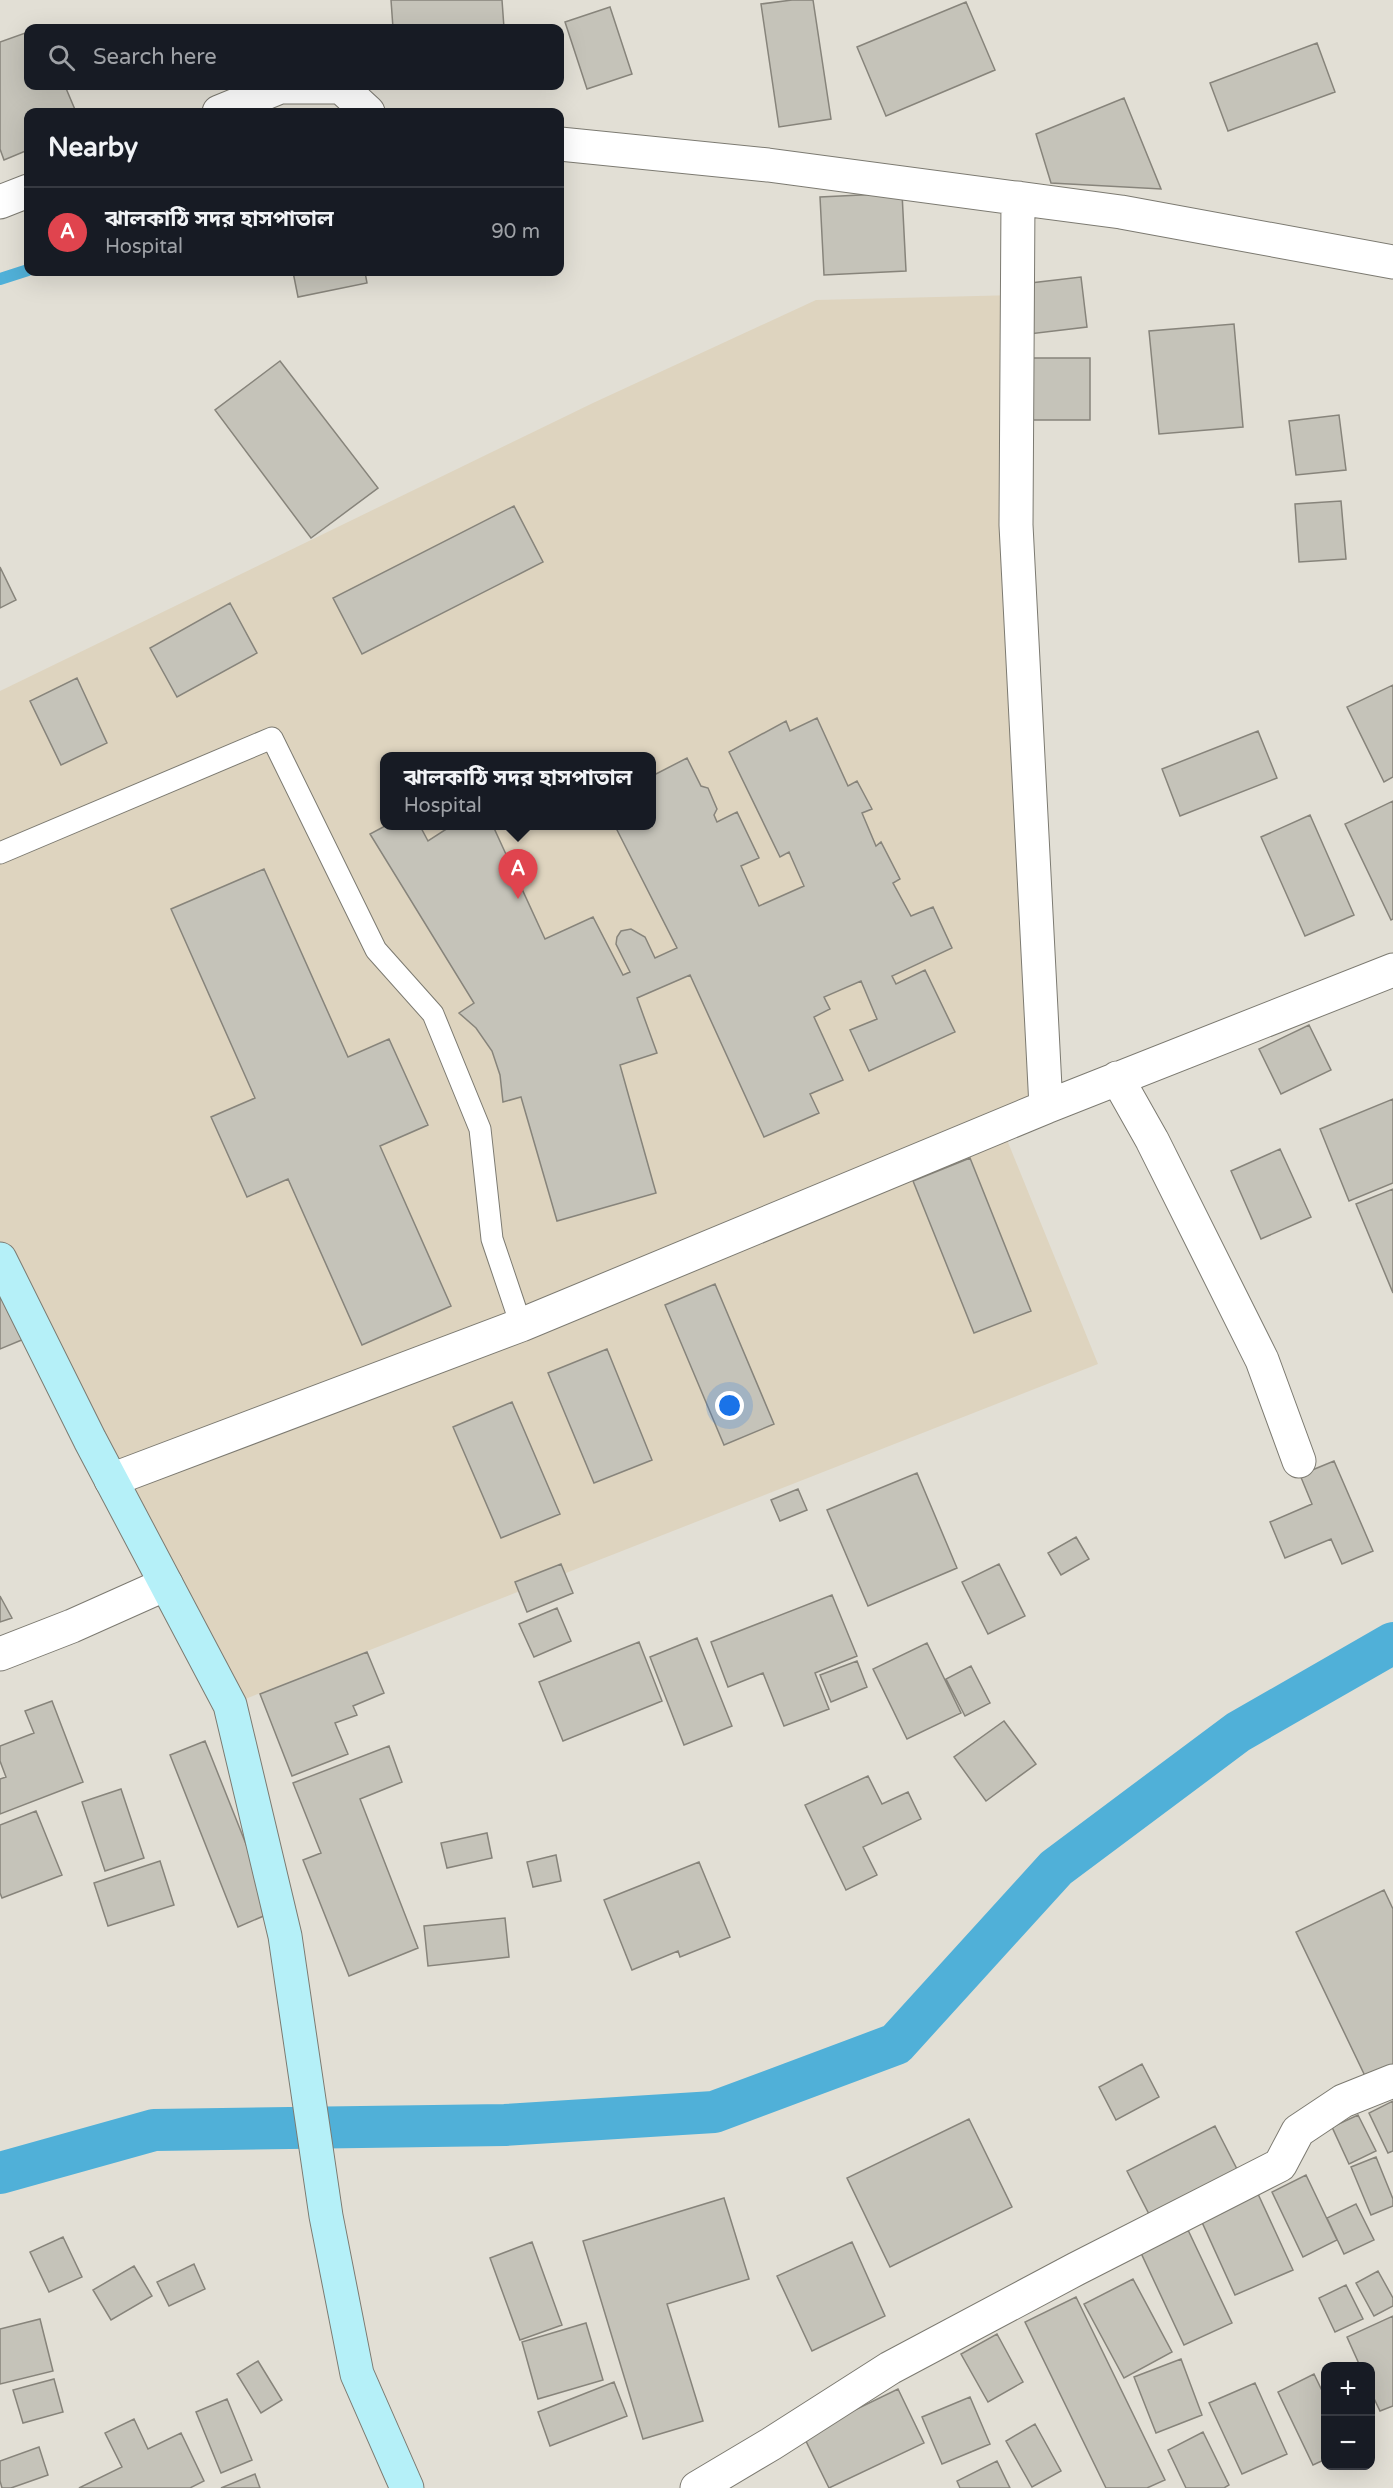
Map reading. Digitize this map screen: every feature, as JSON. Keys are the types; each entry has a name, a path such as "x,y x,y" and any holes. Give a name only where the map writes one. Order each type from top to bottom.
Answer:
{"main road":[{"path":"0,1259 111,1479 230,1705 285,1936 326,2216 357,2374 407,2488"}],"street":[{"path":"229,108 273,90"},
{"path":"344,90 364,108"},
{"path":"564,144 768,165 1121,212 1393,262"},
{"path":"0,202 24,193"},
{"path":"1018,198 1016,525 1046,1107"},
{"path":"111,1479 520,1325 1117,1078 1393,970"},
{"path":"1117,1078 1152,1140 1262,1360 1299,1461"},
{"path":"0,1654 72,1626 166,1584"},
{"path":"697,2488 891,2368 1076,2269 1280,2165 1298,2131 1343,2101 1393,2081"}],"lane":[{"path":"0,853 272,738 376,950 433,1014 480,1129 492,1239 520,1325"}],"shaded area":[{"path":"1017,295 1046,1107 1001,1125 1098,1364 230,1705 0,1258 0,691 593,403 816,300"}],"building":[{"path":"391,0 502,0 504,24 393,24"},
{"path":"813,0 831,119 779,127 761,4"},
{"path":"966,2 995,70 886,116 857,47"},
{"path":"610,7 632,74 587,89 565,22"},
{"path":"24,33 24,90 67,90 74,108 24,108 24,152 4,160 0,149 0,42"},
{"path":"1317,43 1335,92 1228,131 1210,83"},
{"path":"1124,98 1161,189 1051,183 1036,134"},
{"path":"902,193 906,271 824,275 820,197"},
{"path":"294,276 366,276 367,283 298,297"},
{"path":"1081,277 1087,327 1029,334 1022,284"},
{"path":"1234,324 1243,427 1159,434 1149,331"},
{"path":"1028,358 1090,358 1090,420 1028,420"},
{"path":"280,361 378,488 311,538 215,410"},
{"path":"1339,415 1346,470 1296,475 1289,421"},
{"path":"1341,501 1346,559 1299,562 1295,504"},
{"path":"514,506 543,562 362,654 333,598"},
{"path":"0,567 16,600 0,608"},
{"path":"230,603 257,653 177,697 150,648"},
{"path":"77,678 107,743 61,765 30,701"},
{"path":"1393,685 1393,777 1384,782 1347,707"},
{"path":"817,718 848,786 857,781 872,809 862,813 876,846 881,842 900,879 893,883 911,916 933,907 952,948 892,976 896,984 925,970 955,1032 869,1071 850,1030 877,1019 861,981 824,997 830,1009 814,1017 843,1080 810,1094 819,1113 764,1137 690,975 637,998 657,1053 620,1065 656,1193 557,1221 521,1097 503,1102 500,1075 492,1051 476,1028 459,1013 474,1003 370,834 380,829 422,830 428,841 445,830 495,830 545,939 593,917 623,975 630,972 616,944 621,931 631,929 645,937 655,958 677,948 617,830 656,830 656,774 687,758 701,786 708,788 717,809 714,815 717,822 737,812 759,858 741,866 759,906 804,886 789,852 780,857 729,752 786,721 790,731"},
{"path":"1258,731 1277,778 1180,816 1162,769"},
{"path":"1393,801 1393,919 1391,920 1345,824"},
{"path":"1310,815 1354,915 1305,936 1261,837"},
{"path":"264,869 348,1057 389,1039 428,1125 380,1146 451,1306 362,1345 288,1179 247,1197 211,1117 255,1098 171,909"},
{"path":"1309,1025 1331,1070 1281,1094 1259,1049"},
{"path":"1393,1099 1393,1183 1349,1201 1320,1129"},
{"path":"1280,1149 1311,1217 1261,1239 1231,1171"},
{"path":"970,1158 1031,1311 974,1333 913,1181"},
{"path":"1393,1189 1393,1293 1356,1204"},
{"path":"715,1284 774,1424 724,1445 665,1305"},
{"path":"6,1296 24,1339 0,1349 0,1299"},
{"path":"607,1349 652,1460 594,1483 548,1373"},
{"path":"512,1402 560,1514 501,1538 453,1427"},
{"path":"1334,1461 1373,1551 1342,1564 1331,1539 1285,1558 1270,1522 1312,1504 1300,1475"},
{"path":"917,1473 957,1568 868,1606 827,1510"},
{"path":"798,1489 807,1510 780,1521 771,1500"},
{"path":"1076,1537 1089,1559 1061,1575 1048,1553"},
{"path":"561,1564 573,1593 527,1612 515,1582"},
{"path":"999,1564 1025,1616 988,1634 962,1582"},
{"path":"832,1595 857,1656 815,1673 829,1709 784,1726 763,1673 728,1687 711,1642"},
{"path":"0,1596 12,1618 0,1622"},
{"path":"557,1608 571,1641 534,1657 519,1624"},
{"path":"697,1638 732,1726 684,1745 650,1657"},
{"path":"639,1642 662,1701 563,1741 539,1682"},
{"path":"927,1643 961,1713 907,1739 873,1669"},
{"path":"367,1652 384,1693 353,1706 357,1715 335,1723 348,1754 292,1776 260,1694"},
{"path":"857,1661 867,1687 831,1702 820,1675"},
{"path":"971,1666 990,1703 965,1716 946,1679"},
{"path":"52,1701 83,1782 0,1814 0,1779 6,1777 0,1761 0,1746 34,1733 25,1711"},
{"path":"1004,1721 1036,1764 986,1801 954,1757"},
{"path":"205,1741 273,1912 238,1927 170,1755"},
{"path":"389,1746 402,1782 360,1799 418,1948 349,1976 303,1860 321,1853 293,1783"},
{"path":"868,1776 882,1804 908,1792 921,1819 863,1847 877,1875 846,1890 805,1805"},
{"path":"121,1789 144,1858 105,1871 82,1802"},
{"path":"36,1811 62,1875 2,1898 0,1893 0,1825"},
{"path":"487,1833 492,1858 447,1868 441,1843"},
{"path":"556,1855 561,1881 533,1887 527,1862"},
{"path":"160,1861 174,1905 108,1926 94,1883"},
{"path":"699,1862 730,1937 680,1957 678,1951 632,1970 604,1900"},
{"path":"1384,1890 1393,1909 1393,2065 1366,2078 1296,1932"},
{"path":"505,1918 509,1957 428,1966 424,1926"},
{"path":"1142,2064 1159,2097 1116,2120 1099,2087"},
{"path":"1393,2101 1393,2151 1388,2153 1369,2113"},
{"path":"1358,2115 1376,2151 1349,2164 1332,2127"},
{"path":"969,2119 1012,2207 890,2267 847,2178"},
{"path":"1215,2126 1240,2175 1152,2220 1127,2171"},
{"path":"1376,2157 1393,2199 1393,2206 1371,2215 1351,2167"},
{"path":"1306,2175 1337,2240 1303,2257 1272,2192"},
{"path":"1258,2194 1293,2270 1235,2295 1201,2220"},
{"path":"724,2198 749,2279 667,2304 703,2421 643,2439 583,2241"},
{"path":"1356,2204 1374,2240 1344,2254 1327,2218"},
{"path":"1188,2230 1232,2323 1184,2345 1141,2253"},
{"path":"63,2237 82,2277 49,2292 30,2252"},
{"path":"532,2242 562,2325 520,2340 490,2258"},
{"path":"852,2242 885,2316 812,2351 777,2276"},
{"path":"194,2264 205,2289 169,2306 157,2282"},
{"path":"134,2266 152,2296 111,2320 93,2290"},
{"path":"1378,2271 1393,2298 1393,2306 1374,2316 1356,2283"},
{"path":"1133,2279 1172,2352 1124,2378 1084,2304"},
{"path":"1346,2285 1363,2319 1335,2332 1319,2298"},
{"path":"1076,2297 1165,2480 1147,2488 1106,2488 1025,2322"},
{"path":"1393,2316 1393,2406 1380,2411 1375,2400 1375,2362 1358,2362 1347,2337"},
{"path":"40,2319 53,2371 0,2384 0,2329"},
{"path":"586,2323 603,2380 538,2399 522,2342"},
{"path":"997,2334 1023,2382 988,2402 961,2354"},
{"path":"1181,2359 1202,2415 1156,2433 1134,2377"},
{"path":"258,2361 282,2400 261,2413 237,2374"},
{"path":"1314,2374 1321,2389 1321,2461 1313,2465 1278,2392"},
{"path":"54,2379 63,2412 23,2423 13,2390"},
{"path":"614,2382 627,2416 550,2446 538,2412"},
{"path":"1255,2383 1287,2454 1242,2474 1209,2403"},
{"path":"898,2389 924,2443 829,2488 803,2435"},
{"path":"970,2397 990,2444 942,2464 922,2417"},
{"path":"227,2399 252,2460 221,2473 196,2412"},
{"path":"134,2419 148,2449 181,2433 204,2481 190,2488 79,2488 122,2467 105,2433"},
{"path":"1035,2424 1061,2471 1032,2487 1006,2441"},
{"path":"1203,2432 1229,2485 1224,2488 1186,2488 1168,2450"},
{"path":"39,2447 48,2475 11,2488 2,2488 0,2461"},
{"path":"997,2461 1010,2488 960,2488 957,2481"},
{"path":"255,2474 260,2488 221,2488"}],"waterway":[{"path":"0,279 24,271"},
{"path":"0,2173 154,2130 505,2125 714,2112 896,2044 1056,1868 1238,1732 1393,1643"}],"place":[{"name":"ঝালকাঠি সদর হাসপাতাল","path":"518,899"}]}
